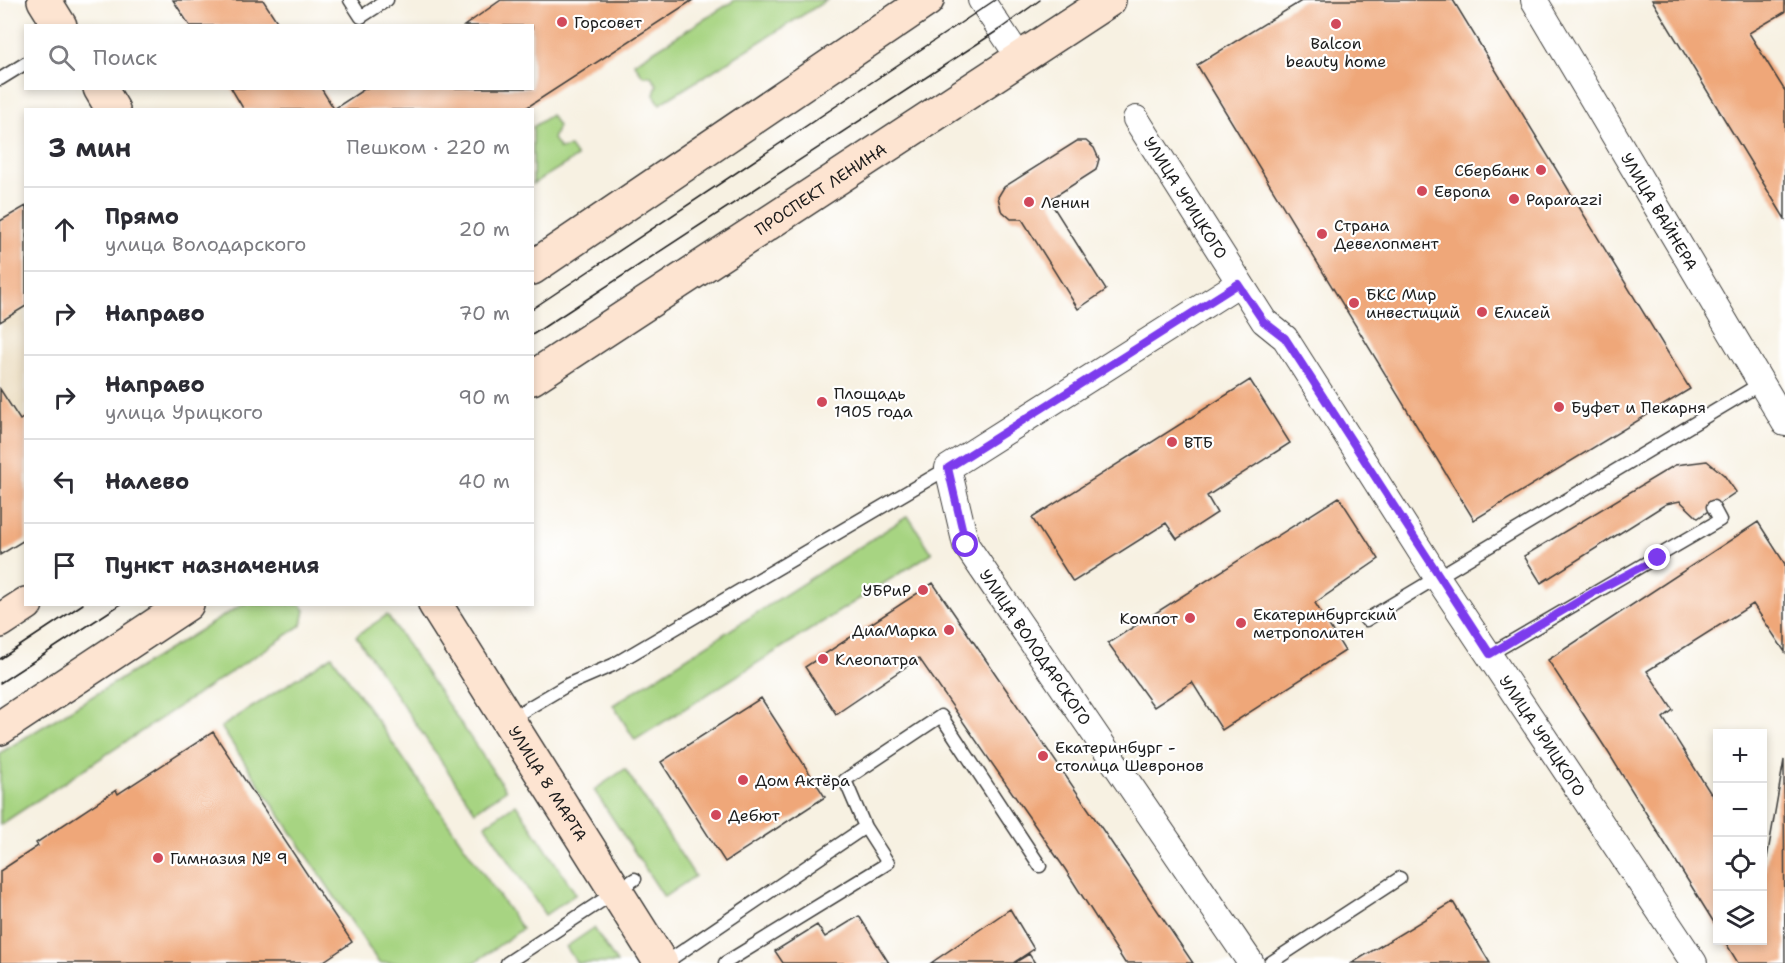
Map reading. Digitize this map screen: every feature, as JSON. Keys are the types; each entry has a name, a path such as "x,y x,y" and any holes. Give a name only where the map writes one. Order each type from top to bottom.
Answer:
{"main road":[{"path":"44,0 59,24"},
{"path":"534,267 927,0"},
{"name":"ПРОСПЕКТ ЛЕНИНА","path":"534,377 1109,0"},
{"path":"101,90 112,108"},
{"path":"0,621 24,605"},
{"path":"0,729 184,606"},
{"name":"УЛИЦА 8 МАРТА","path":"436,606 507,721 625,885 663,963"}],"street":[{"path":"981,0 1019,57"},
{"name":"УЛИЦА ВАЙНЕРА","path":"1534,0 1785,423"},
{"name":"УЛИЦА УРИЦКОГО","path":"1136,118 1238,284 1263,321 1285,338 1437,577 1694,963"},
{"path":"948,468 1238,284"},
{"name":"УЛИЦА ВОЛОДАРСКОГО","path":"948,468 966,545 1251,963"}],"lane":[{"path":"350,0 361,17 387,0"},
{"path":"0,79 24,64"},
{"path":"1366,620 1761,384"},
{"path":"507,721 569,684 612,665 948,468"},
{"path":"1490,654 1720,520 1713,507"},
{"path":"725,963 739,959 888,863 865,828 845,780 941,716 1040,866"},
{"path":"663,963 865,828"},
{"path":"1270,963 1400,878"},
{"path":"507,963 625,885"}],"shaded area":[{"path":"24,207 24,540 0,555 0,221"}],"green space":[{"path":"735,0 827,0 660,104 654,95 657,85 651,76 643,76 634,63"},
{"path":"551,115 558,126 553,139 560,149 570,147 577,157 534,183 534,126"},
{"path":"908,516 932,553 635,740 613,705"},
{"path":"240,606 302,606 305,610 302,625 0,825 0,753"},
{"path":"387,615 506,790 475,811 356,636"},
{"path":"332,656 522,929 474,963 379,963 221,727"},
{"path":"625,769 695,876 664,897 594,790"},
{"path":"516,804 576,894 545,915 485,825"},
{"path":"594,928 617,963 577,963 566,947"}],"building":[{"path":"173,0 263,0 279,24 189,24"},
{"path":"501,0 693,0 526,108 336,108 363,90 534,90 534,24 467,24"},
{"name":"Европа","path":"1303,0 1453,0 1690,389 1474,520 1197,65"},
{"path":"1652,0 1785,0 1785,12 1749,33 1785,91 1785,219"},
{"path":"232,90 322,90 333,108 243,108"},
{"path":"1077,141 1086,141 1094,148 1099,159 1096,170 1049,200 1106,290 1078,309 1022,219 1011,219 1001,210 998,197 1004,187"},
{"path":"24,207 24,307 0,322 0,221"},
{"path":"1250,380 1290,443 1207,496 1217,513 1177,539 1166,523 1073,582 1032,518"},
{"path":"0,389 20,420 24,417 24,540 0,555"},
{"path":"1707,461 1724,475 1736,492 1698,518 1680,501 1666,504 1541,583 1524,556 1675,465"},
{"path":"1339,497 1379,559 1315,603 1345,651 1222,730 1192,682 1154,707 1108,643"},
{"path":"1758,522 1785,564 1785,652 1753,604 1647,671 1673,710 1663,718 1713,797 1713,921 1608,752 1548,660"},
{"path":"933,583 1193,963 1125,963 1065,869 919,658 836,714 805,667"},
{"name":"Дом Актёра","path":"761,698 825,797 725,862 661,762"},
{"name":"Гимназия № 9","path":"213,732 352,942 321,963 0,963 0,871 38,846 36,843 116,790 118,794"},
{"path":"1784,760 1785,963 1738,963 1727,945 1767,945 1767,858"},
{"path":"1453,902 1490,963 1352,963"},
{"path":"1010,909 1034,949 1013,963 931,963"},
{"path":"859,916 889,963 783,963 775,951 817,925 825,937"},
{"path":"1029,954 1035,963 1014,963"}],"tram line":[{"path":"534,308 995,0"},
{"path":"534,334 1000,29 1040,0"},
{"path":"0,659 80,606"},
{"path":"0,683 118,606"}],"place":[{"name":"Горсовет","path":"562,22"},
{"name":"Balcon beauty home","path":"1336,24"},
{"name":"Сбербанк","path":"1541,170"},
{"name":"Европа","path":"1422,191"},
{"name":"Paparazzi","path":"1514,199"},
{"name":"Ленин","path":"1029,202"},
{"name":"Страна Девелопмент","path":"1322,234"},
{"name":"БКС Мир инвестиций","path":"1354,303"},
{"name":"Елисей","path":"1482,312"},
{"name":"Площадь 1905 года","path":"822,402"},
{"name":"Буфет и Пекарня","path":"1559,407"},
{"name":"ВТБ","path":"1172,442"},
{"name":"УБРиР","path":"923,590"},
{"name":"Компот","path":"1190,618"},
{"name":"Екатеринбургский метрополитен","path":"1241,623"},
{"name":"ДиаМарка","path":"949,630"},
{"name":"Клеопатра","path":"823,659"},
{"name":"Екатеринбург - столица Шевронов","path":"1043,756"},
{"name":"Дом Актёра","path":"743,780"},
{"name":"Дебют","path":"716,815"},
{"name":"Гимназия № 9","path":"158,858"}],"route":[{"path":"966,545 948,468 1238,284 1263,321 1285,338 1437,577 1490,654 1596,591 1658,558"}]}
